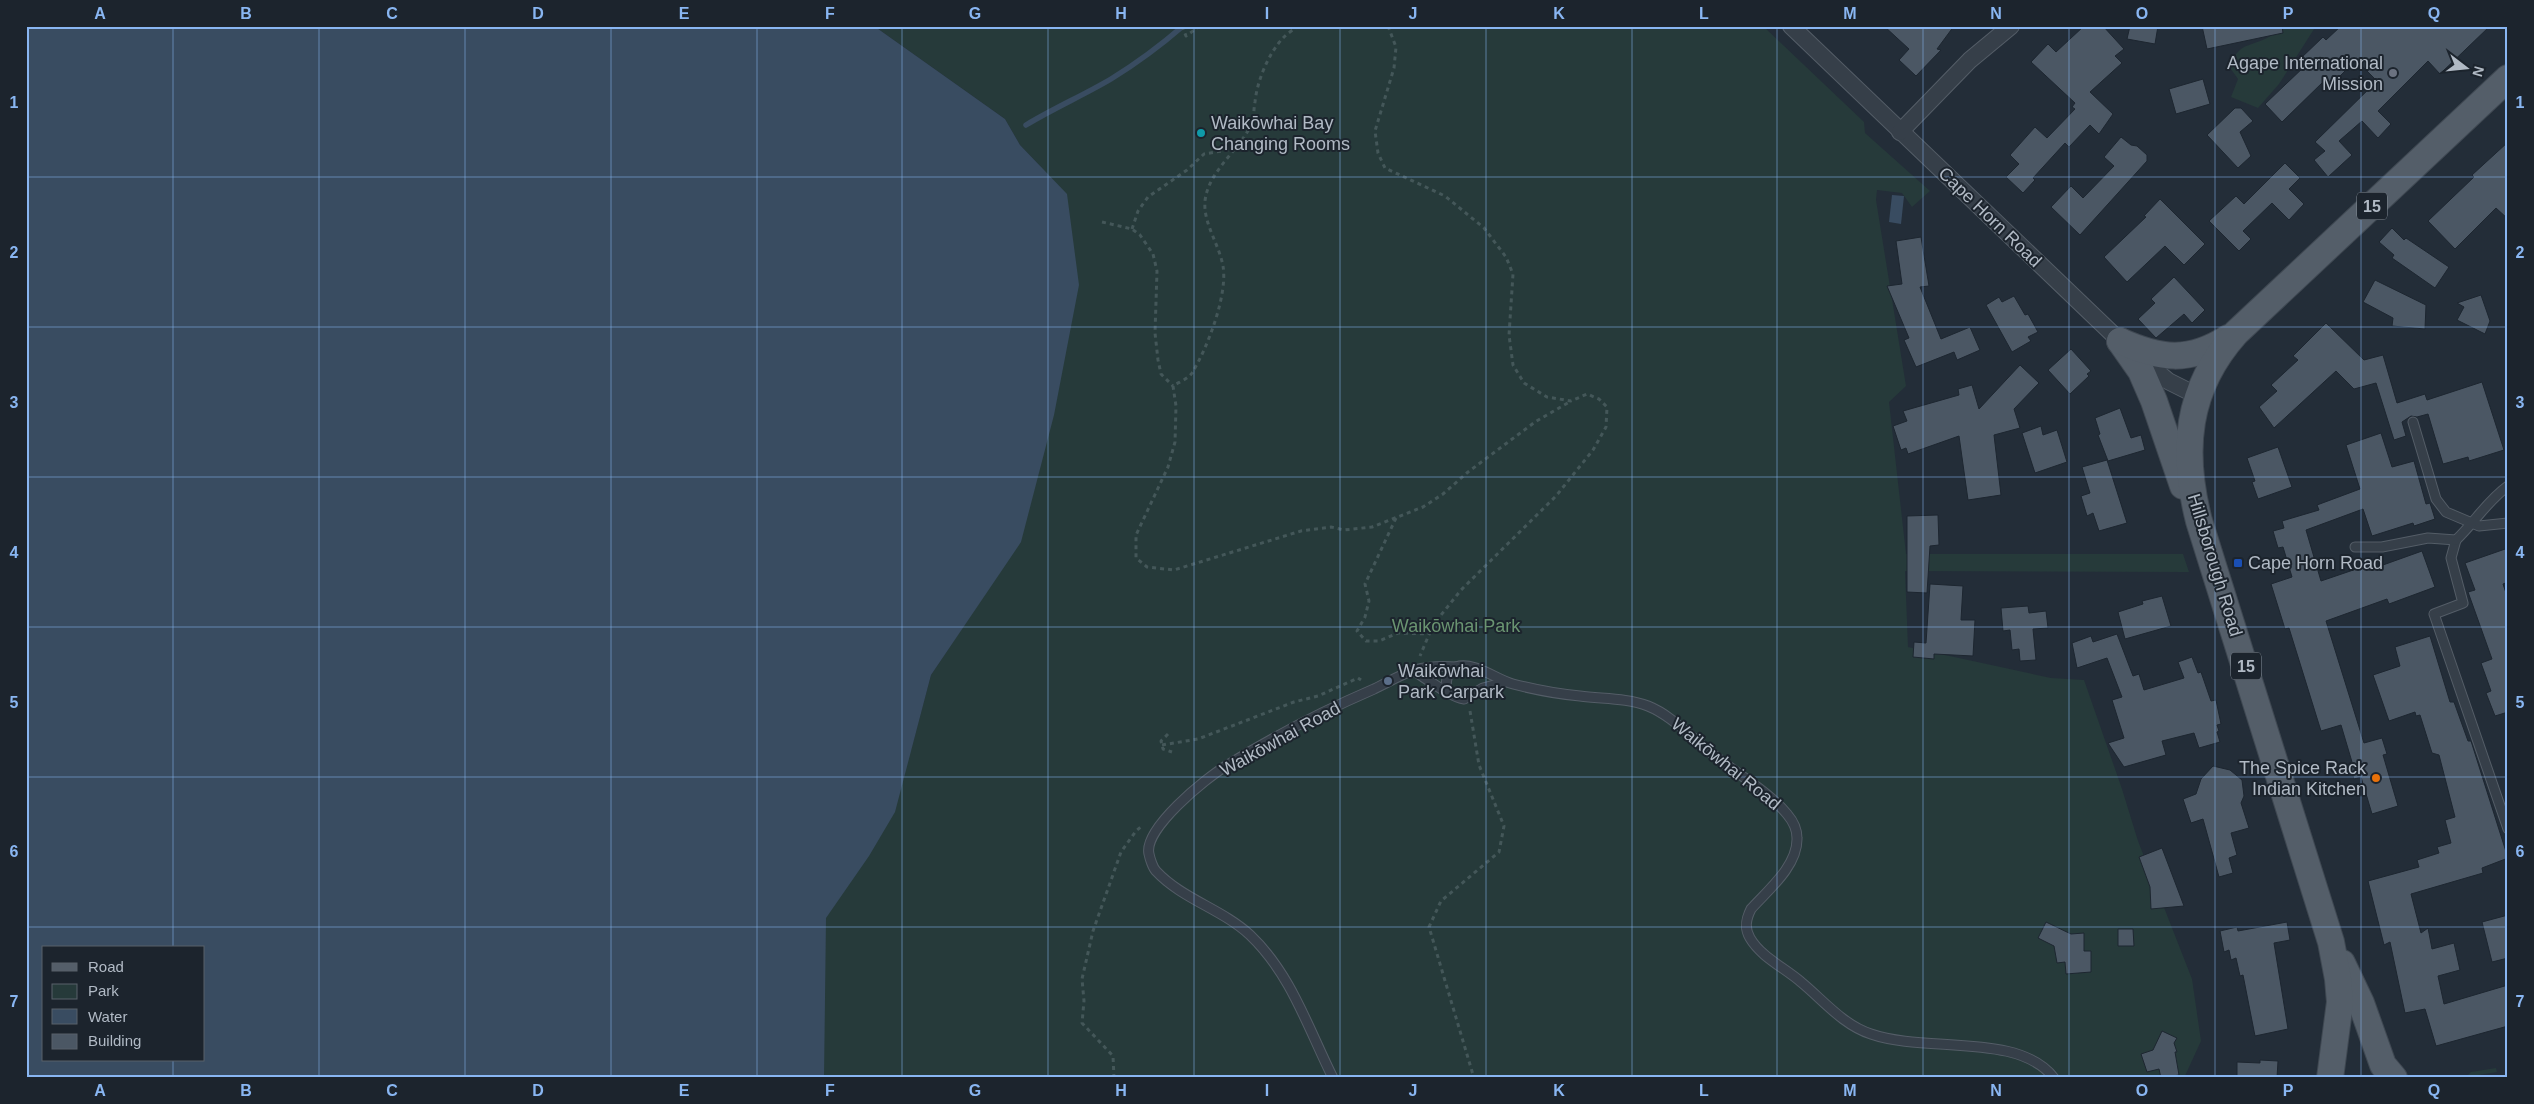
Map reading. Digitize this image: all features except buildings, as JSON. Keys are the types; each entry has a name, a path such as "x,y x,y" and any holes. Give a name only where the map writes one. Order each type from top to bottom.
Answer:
{"main road":[{"name":"Hillsborough Road","path":"2330,1078 2340,1002 2331,942 2199,521 2193,499 2188,453 2189,434 2198,396 2214,360 2236,333 2508,78"},
{"path":"2120,341 2141,350 2176,356 2214,347 2236,333"},
{"path":"2120,341 2141,371 2154,401 2176,472 2199,521"},
{"path":"2331,942 2362,1002 2383,1064 2394,1078"}],"street":[{"name":"Cape Horn Road","path":"1790,26 2120,341 2168,381 2198,396"},
{"path":"1900,132 1970,60 2011,26"}],"lane":[{"path":"2413,422 2436,499 2446,512 2479,526 2508,523"},
{"path":"2508,486 2497,494 2473,524 2456,540 2451,558 2463,603 2434,614 2508,829"},
{"path":"2355,548 2382,548 2428,538 2456,540"},
{"name":"Waikōwhai Road","path":"1333,1078 1282,972 1236,924 1184,892 1155,870 1148,852 1150,842 1158,825 1224,767 1296,727 1414,671 1428,667 1456,667 1475,669 1505,682 1545,692 1635,702 1651,707 1670,718 1777,804 1789,816 1795,826 1797,846 1794,856 1746,918 1749,937 1758,950 1803,983 1841,1017 1868,1034 1890,1040 1924,1045 1988,1048 2021,1054 2036,1060 2054,1078"},
{"path":"1446,690 1448,674 1456,667"},
{"path":"1414,671 1446,690 1455,698 1464,700 1483,688 1505,682"}],"path":[{"path":"1182,26 1186,36 1200,26"},
{"path":"1173,386 1191,375 1213,329 1222,288 1223,268 1218,245 1207,223 1205,201 1211,183 1255,117 1254,104 1257,91 1273,51 1284,36 1299,26"},
{"path":"1388,26 1396,47 1394,68 1376,131 1378,153 1385,168 1445,196 1484,228 1506,257 1513,274 1509,335 1513,365 1524,383 1546,397 1571,401"},
{"path":"1132,229 1138,211 1148,197 1187,170 1204,154 1235,149"},
{"path":"1102,222 1132,229 1140,235 1152,254 1157,272 1155,333 1158,360 1161,374 1173,386 1176,406 1175,442 1168,467 1136,536 1136,558 1148,567 1174,570 1301,531 1331,527 1344,530 1372,527 1423,507 1443,494 1468,472 1535,422 1571,401 1587,394 1599,399 1607,407 1606,427 1593,450 1556,496 1461,590 1428,634 1414,671"},
{"path":"1396,518 1365,584 1369,601 1365,617 1357,631 1366,641 1379,642 1398,633 1428,634"},
{"path":"1162,745 1198,739 1294,702 1318,696 1358,678 1377,687"},
{"path":"1469,698 1479,765 1504,826 1499,852 1441,900 1429,927 1474,1078"},
{"path":"1168,734 1161,742 1163,749 1172,752"},
{"path":"1114,1078 1113,1056 1082,1023 1084,1001 1082,979 1085,958 1121,852 1136,830 1158,813 1172,812"}],"green space":[{"name":"Waikōwhai Park","path":"874,26 1763,26 1864,122 1865,133 1930,191 1912,207 1902,193 1877,190 1876,200 1906,386 1889,402 1906,554 2183,554 2189,572 1905,571 1908,647 2051,678 2084,680 2138,841 2192,979 2201,1041 2184,1078 784,1078 821,844 911,750 931,675 1005,564 1040,166 1020,145 1005,119"},
{"path":"2279,26 2316,26 2279,84 2258,108 2231,97 2238,79 2228,65 2241,49 2268,38"},
{"path":"2496,1068 2497,1072 2466,1077 2471,1072"}],"water":[{"path":"26,26 874,26 1005,119 1020,145 1067,194 1079,285 1054,415 1021,542 931,675 895,812 869,856 826,918 824,1078 26,1078"},
{"path":"1892,195 1904,196 1901,224 1889,222"}],"waterway":[{"path":"1026,125 1121,73 1183,26"}],"place":[{"name":"Agape International Mission","path":"2393,73"},
{"name":"Waikōwhai Bay Changing Rooms","path":"1201,133"},
{"name":"Cape Horn Road","path":"2238,563"},
{"name":"Waikōwhai Park Carpark","path":"1388,681"},
{"name":"The Spice Rack Indian Kitchen","path":"2376,778"}]}
